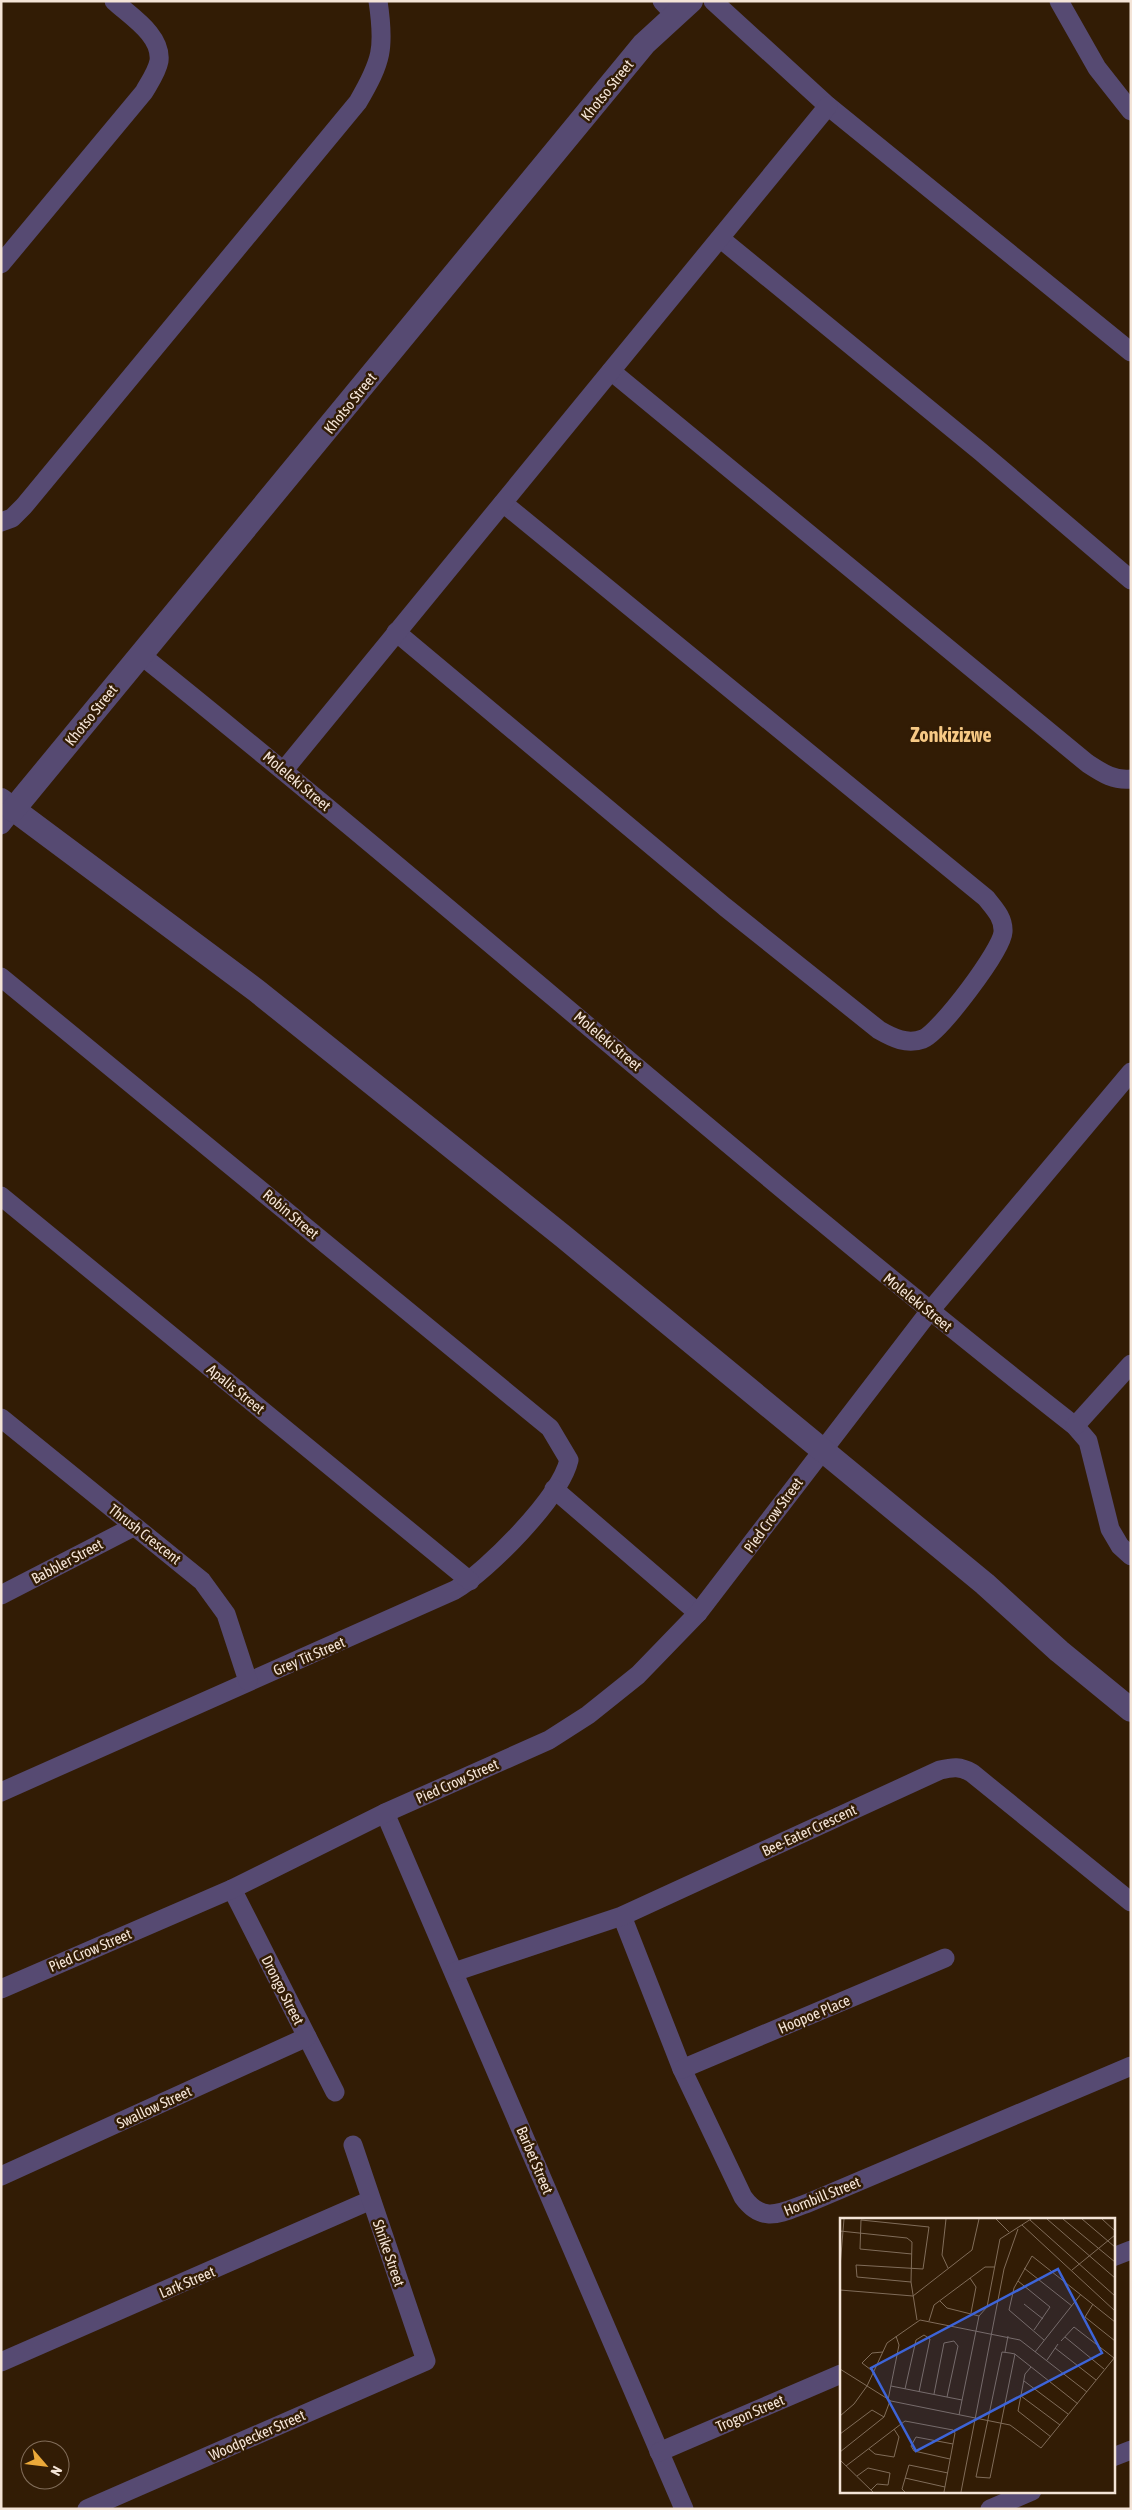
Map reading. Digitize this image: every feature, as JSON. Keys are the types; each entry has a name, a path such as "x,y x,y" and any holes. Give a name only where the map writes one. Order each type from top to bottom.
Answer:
{"street":[{"path":"1,264 144,92 154,74 159,61 157,47 152,37 114,1"},
{"path":"1,522 12,518 24,506 358,102 378,65 381,52 382,39 378,1"},
{"path":"713,1 828,106 1131,352"},
{"path":"1060,2 1097,68 1131,111"},
{"name":"Khotso Street","path":"5,812 141,655 676,6"},
{"path":"284,770 721,239 828,106"},
{"path":"721,239 981,452 1131,580"},
{"path":"611,371 1087,763 1105,775 1131,779"},
{"path":"396,632 560,767 725,907 879,1030 898,1040 911,1041 923,1039 933,1033 947,1017 983,970 1001,940 1002,922 997,911 986,898 503,503"},
{"name":"Moleleki Street","path":"141,655 284,770 929,1312 1075,1426 1088,1442 1110,1529 1120,1546 1131,1556"},
{"path":"5,812 257,991 564,1237 986,1584 1059,1651 1131,1710"},
{"name":"Robin Street","path":"1,977 550,1428 569,1460"},
{"name":"Pied Crow Street","path":"1,1989 232,1889 385,1813 548,1740 569,1729 638,1674 698,1613 763,1530 821,1450 929,1312 1131,1072"},
{"name":"Apalis Street","path":"1,1196 470,1581"},
{"path":"1075,1426 1131,1364"},
{"name":"Thrush Crescent","path":"1,1418 133,1527 187,1567 212,1592 229,1621 248,1681"},
{"name":"Grey Tit Street","path":"1,1792 248,1681 300,1661 447,1594 470,1581 510,1543 562,1478 569,1460"},
{"path":"554,1489 698,1613"},
{"name":"Babbler Street","path":"1,1596 133,1527"},
{"name":"Bee-Eater Crescent","path":"454,1972 622,1916 940,1770 957,1766 972,1773 1131,1902"},
{"name":"Barbet Street","path":"385,1813 684,2509"},
{"name":"Drongo Street","path":"232,1889 335,2092"},
{"name":"Hornbill Street","path":"622,1916 682,2069 743,2197 755,2210 770,2215 808,2203 1131,2066"},
{"name":"Hoopoe Place","path":"682,2069 945,1958"},
{"name":"Swallow Street","path":"1,2176 307,2037"},
{"name":"Shrike Street","path":"353,2145 426,2361"},
{"name":"Lark Street","path":"1,2362 371,2200"},
{"path":"1114,2257 1131,2250"},
{"name":"Woodpecker Street","path":"87,2509 426,2361"},
{"name":"Trogon Street","path":"659,2452 840,2374"},
{"path":"1114,2457 1131,2450"},
{"path":"990,2509 1030,2492"}],"district":[{"name":"Zonkizizwe","path":"951,734"}]}
